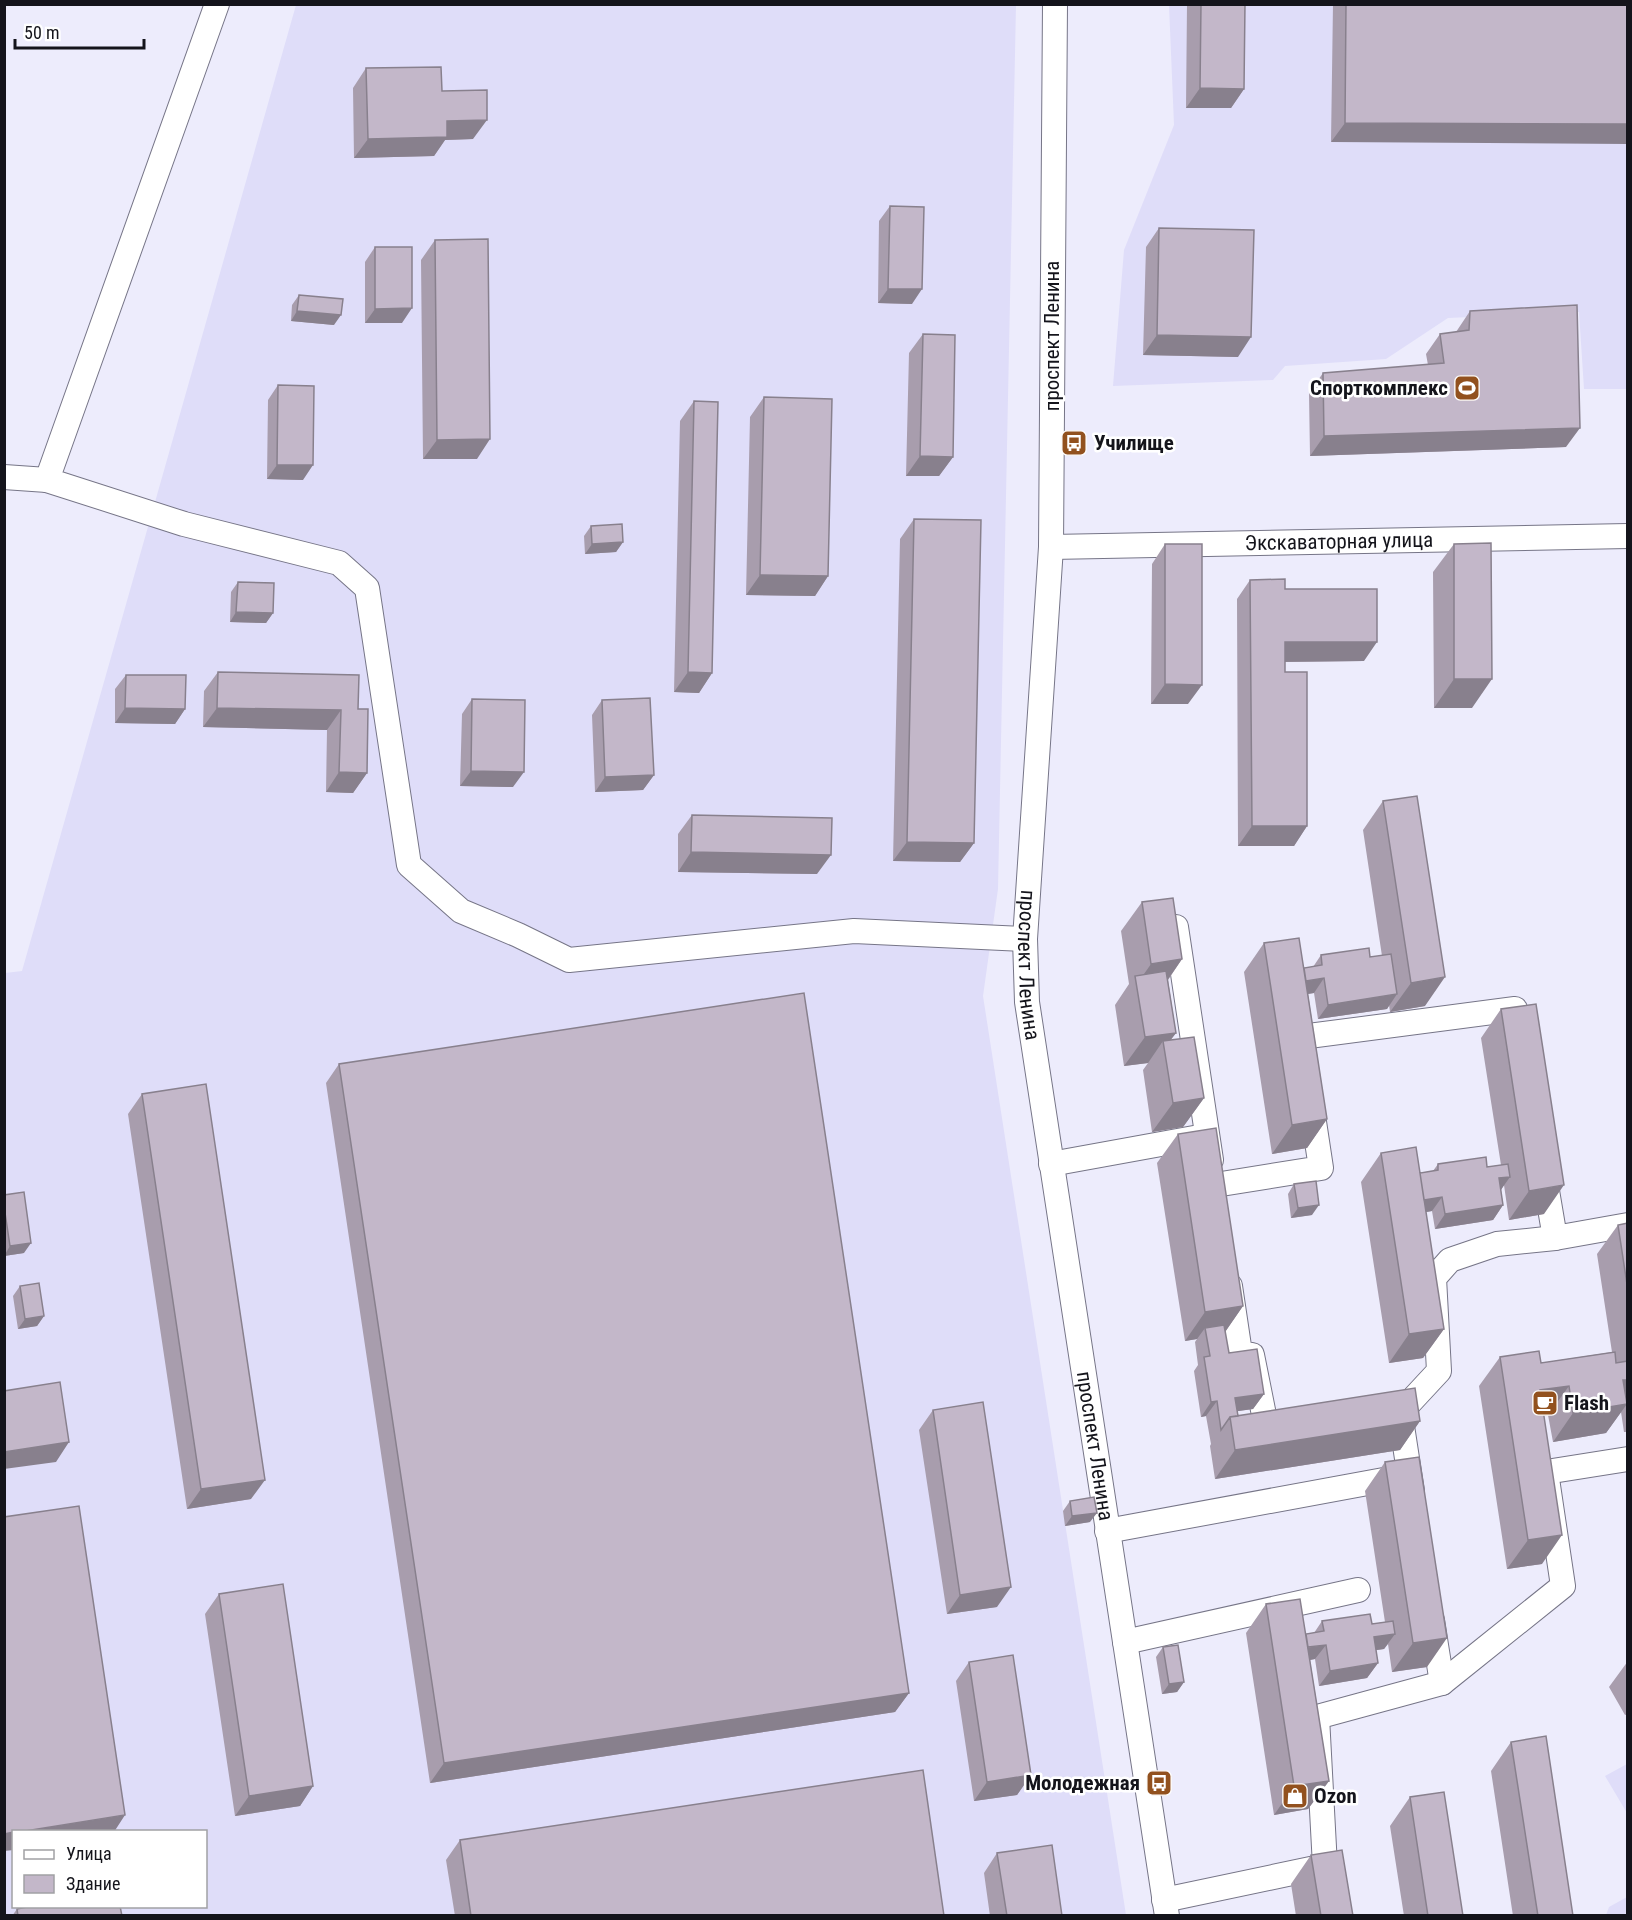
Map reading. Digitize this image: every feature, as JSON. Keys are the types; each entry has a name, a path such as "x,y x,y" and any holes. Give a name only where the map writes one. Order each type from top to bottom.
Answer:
{"street":[{"path":"47,480 217,4"},
{"name":"проспект Ленина","path":"1054,4 1051,547 1025,939 1027,1002 1166,1908"},
{"path":"4,477 47,480 184,524 339,563 367,588 409,865 461,911 569,960 854,931 1025,939"},
{"name":"Экскаваторная улица","path":"1051,547 1628,536"},
{"path":"1175,922 1217,1196 1322,1168 1301,1037 1515,1009 1521,1043"},
{"path":"1051,1164 1208,1135"},
{"path":"1539,1147 1555,1238"},
{"path":"1367,1419 1400,1413 1439,1371 1434,1278 1450,1260 1497,1244 1555,1238 1628,1226"},
{"path":"1227,1263 1240,1353 1252,1355 1268,1435 1301,1429"},
{"path":"1400,1413 1415,1510"},
{"path":"1334,1916 1325,1866 1317,1717 1442,1683 1563,1586 1546,1472 1628,1459"},
{"path":"1107,1531 1410,1476"},
{"path":"1125,1642 1358,1590"},
{"path":"1430,1602 1442,1683"},
{"path":"1166,1908 1325,1866"}],"shaded area":[{"path":"296,5 1016,5 998,889 983,996 1126,1915 5,1916 5,973 22,971"},
{"path":"1169,5 1627,5 1627,389 1584,389 1579,312 1448,318 1386,359 1285,366 1273,380 1113,386 1124,250 1174,125"},
{"path":"1627,1764 1627,1813 1605,1776"},
{"path":"1627,1897 1627,1915 1606,1915 1609,1907"}],"building":[{"path":"1201,4 1245,4 1244,89 1200,88"},
{"path":"1346,4 1628,4 1628,124 1345,123"},
{"path":"441,67 442,91 487,90 487,120 447,121 447,137 368,139 366,68"},
{"path":"890,206 924,207 922,289 888,289"},
{"path":"1159,228 1254,230 1251,337 1157,335"},
{"path":"488,239 490,439 437,440 435,240"},
{"path":"375,247 412,247 412,308 375,309"},
{"path":"299,295 343,299 341,315 297,311"},
{"name":"Спорткомплекс","path":"1577,305 1580,428 1324,436 1323,373 1444,363 1440,334 1469,330 1470,311"},
{"path":"923,334 955,335 953,457 920,456"},
{"path":"278,385 314,386 313,465 277,465"},
{"path":"764,397 832,399 828,576 760,575"},
{"path":"694,401 718,402 712,673 688,672"},
{"path":"914,519 981,520 974,843 907,842"},
{"path":"622,524 623,542 592,544 591,526"},
{"path":"1491,543 1492,679 1454,679 1454,544"},
{"path":"1165,544 1202,544 1202,685 1165,684"},
{"path":"1285,579 1285,589 1377,589 1377,642 1285,642 1285,672 1307,672 1307,826 1252,826 1250,580"},
{"path":"238,582 274,583 273,613 236,612"},
{"path":"218,672 359,675 358,709 368,709 367,773 339,772 341,710 217,708"},
{"path":"126,675 186,675 185,709 125,708"},
{"path":"650,698 654,775 605,777 602,700"},
{"path":"472,699 525,700 524,772 471,771"},
{"path":"1417,796 1445,977 1411,983 1383,801"},
{"path":"692,815 832,818 831,855 691,852"},
{"path":"1173,898 1182,959 1151,964 1142,902"},
{"path":"1299,938 1327,1119 1292,1125 1264,943"},
{"path":"1369,948 1370,957 1391,954 1397,994 1328,1005 1324,978 1306,981 1304,968 1322,965 1321,955"},
{"path":"1166,971 1176,1033 1145,1037 1135,976"},
{"path":"804,993 909,1693 444,1763 339,1064"},
{"path":"1536,1004 1564,1185 1529,1191 1501,1009"},
{"path":"1194,1037 1204,1098 1173,1103 1163,1041"},
{"path":"206,1084 265,1480 201,1489 142,1094"},
{"path":"1216,1128 1243,1306 1205,1312 1178,1134"},
{"path":"1416,1147 1444,1329 1409,1334 1381,1153"},
{"path":"1486,1157 1487,1167 1508,1164 1510,1177 1499,1178 1503,1205 1445,1214 1442,1197 1424,1200 1420,1173 1438,1170 1438,1164"},
{"path":"1316,1181 1319,1205 1298,1208 1294,1184"},
{"path":"24,1192 31,1243 10,1246 4,1195"},
{"path":"1628,1223 1628,1291 1618,1225"},
{"path":"39,1283 44,1316 25,1319 20,1286"},
{"path":"1224,1325 1229,1353 1257,1349 1264,1394 1235,1398 1238,1416 1230,1417 1221,1430 1217,1401 1211,1402 1204,1357 1210,1356 1205,1328"},
{"path":"1539,1351 1541,1363 1615,1352 1616,1363 1628,1361 1628,1380 1623,1380 1627,1404 1573,1413 1569,1386 1540,1390 1562,1535 1528,1540 1500,1357"},
{"path":"60,1382 69,1442 4,1452 4,1391"},
{"path":"1415,1388 1420,1421 1235,1450 1230,1417"},
{"path":"983,1402 1011,1587 960,1595 933,1410"},
{"path":"1419,1457 1447,1638 1413,1643 1385,1462"},
{"path":"1094,1497 1097,1513 1072,1516 1070,1501"},
{"path":"79,1506 125,1815 29,1830 12,1830 12,1833 4,1834 4,1517"},
{"path":"283,1584 313,1786 249,1796 219,1594"},
{"path":"1300,1599 1329,1781 1294,1786 1266,1604"},
{"path":"1370,1614 1372,1624 1393,1621 1395,1634 1374,1637 1378,1663 1330,1671 1326,1645 1308,1647 1306,1634 1324,1631 1322,1621"},
{"path":"1178,1645 1184,1682 1169,1684 1163,1647"},
{"path":"1013,1655 1031,1775 987,1782 969,1662"},
{"path":"1546,1736 1573,1916 1538,1916 1511,1742"},
{"path":"923,1770 944,1916 471,1916 460,1840"},
{"path":"1444,1792 1463,1916 1428,1916 1410,1797"},
{"path":"1052,1845 1062,1916 1007,1916 997,1853"},
{"path":"1342,1850 1353,1916 1321,1916 1311,1855"},
{"path":"120,1908 122,1916 18,1916 17,1909"}],"place":[{"name":"Спорткомплекс","path":"1467,388"},
{"name":"Училище","path":"1074,443"},
{"name":"Flash","path":"1545,1403"},
{"name":"Молодежная","path":"1159,1783"},
{"name":"Ozon","path":"1295,1796"}]}
